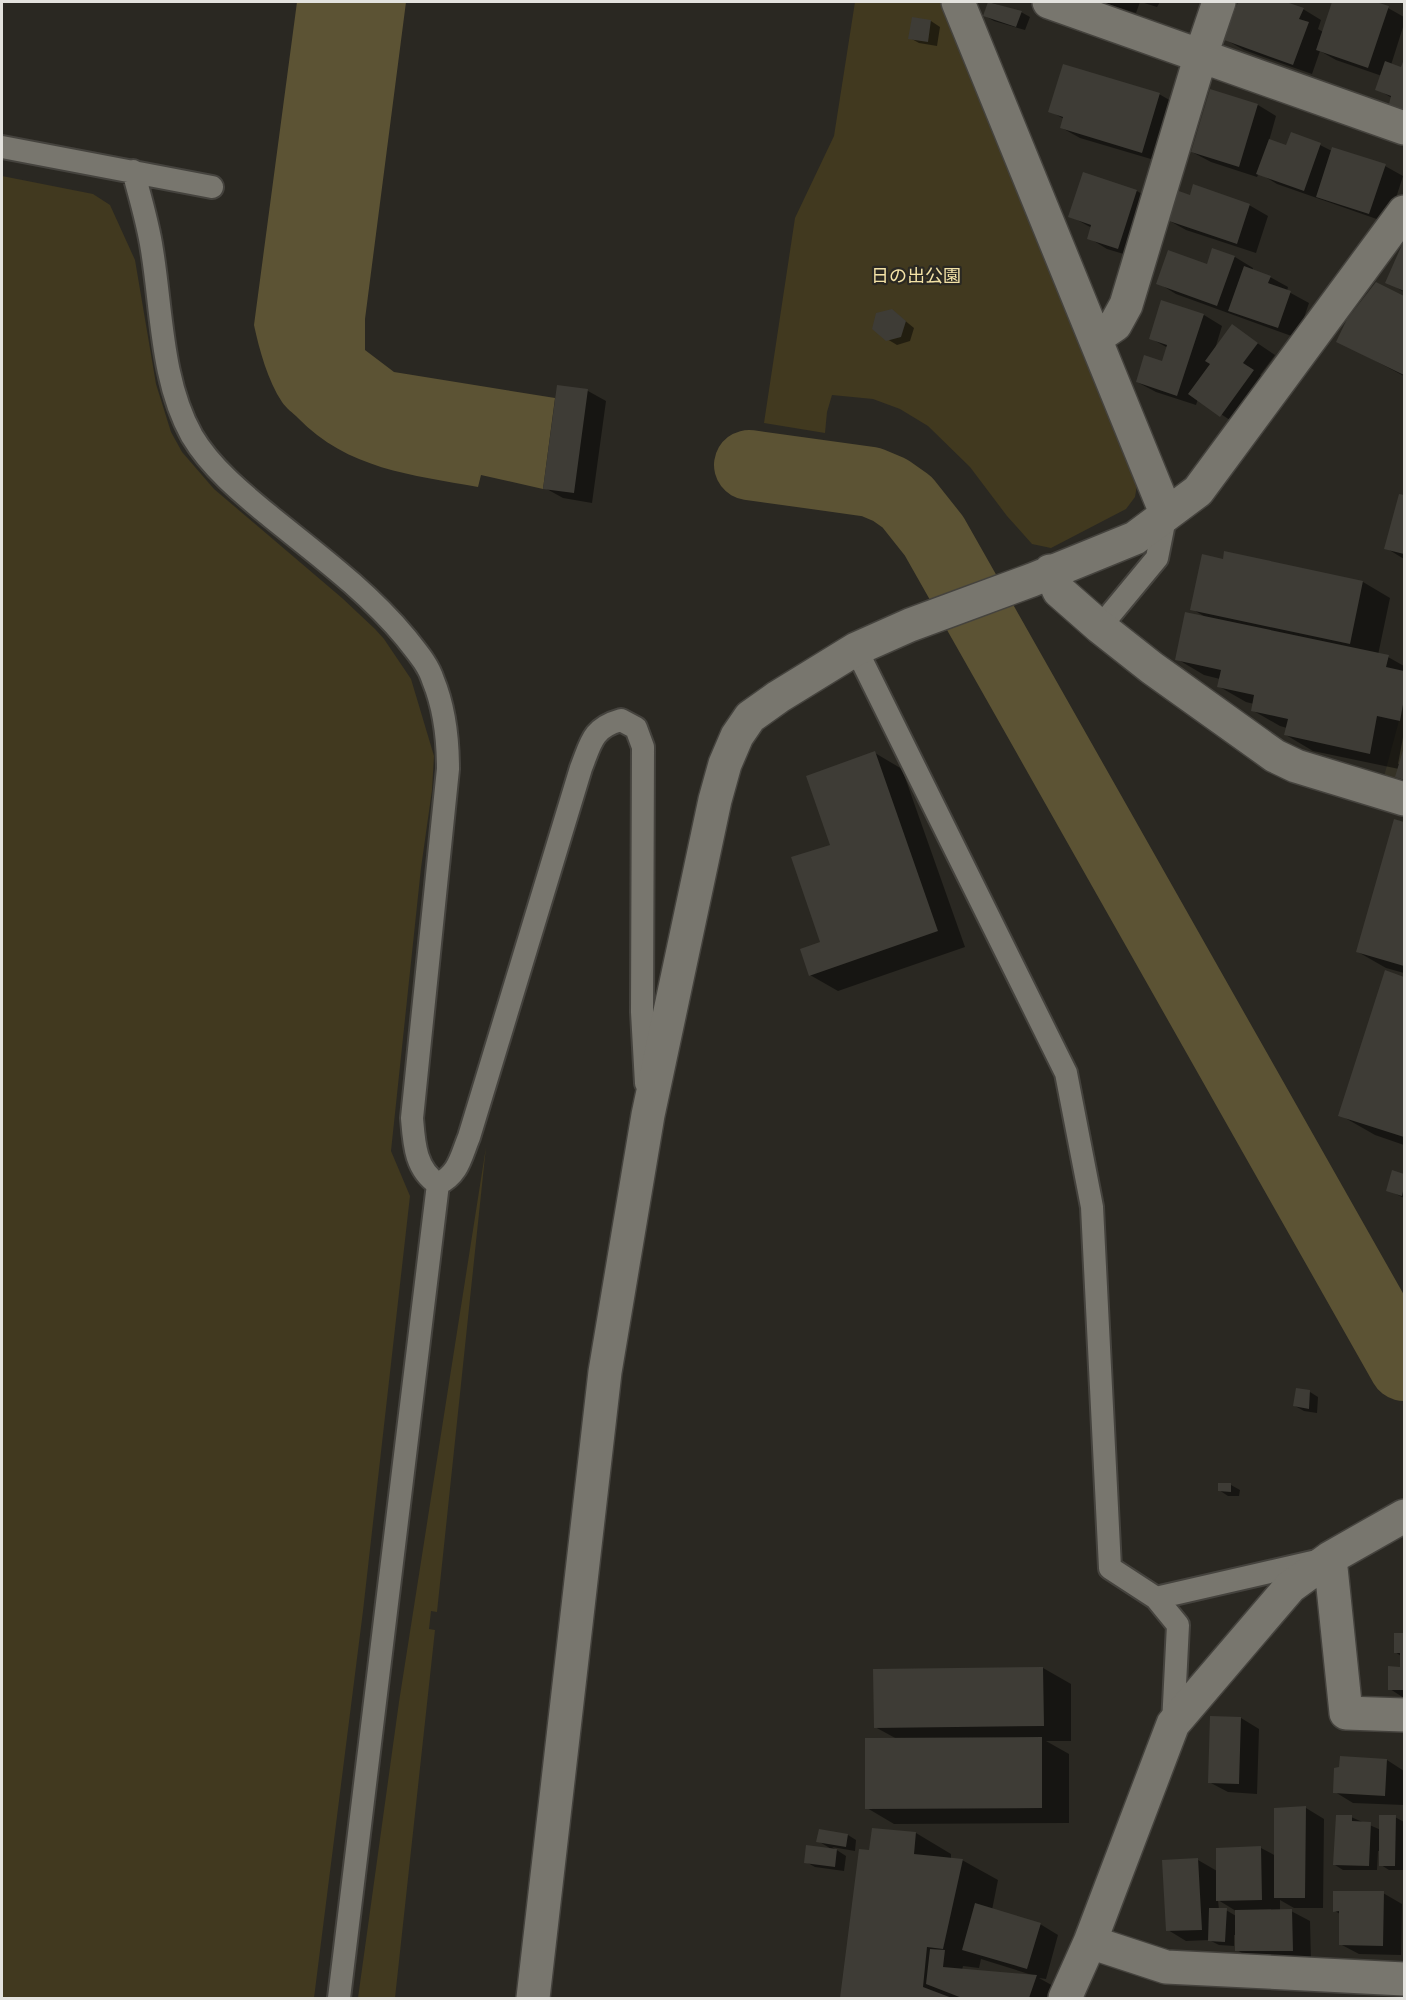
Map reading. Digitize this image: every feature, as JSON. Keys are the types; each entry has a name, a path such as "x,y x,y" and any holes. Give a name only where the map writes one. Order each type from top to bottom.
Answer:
{"street":[{"path":"958,2 1166,513"},
{"path":"1049,2 1404,128"},
{"path":"1096,338 1115,325 1125,305 1201,55 1220,2"},
{"path":"533,1998 605,1372 648,1115 715,800 725,764 737,736 750,717 856,649 910,625 1135,538 1198,491 1404,212"},
{"path":"1041,576 1152,668 1275,756 1296,766 1404,800"},
{"path":"1065,1998 1090,1942 1173,1724 1290,1587 1330,1558 1404,1516"},
{"path":"1330,1558 1346,1713 1404,1715"},
{"path":"1090,1942 1166,1967 1404,1979"}],"lane":[{"path":"2,147 212,187"},
{"path":"133,171 152,249 165,346 173,384 192,436 228,479 342,574 387,616 419,654 433,677 448,736 448,769 412,1118 414,1142 419,1161 427,1177 438,1184"},
{"path":"1100,627 1157,558 1166,513"},
{"path":"856,649 1066,1073 1092,1207 1110,1568 1156,1598 1178,1625 1173,1724"},
{"path":"438,1184 454,1173 469,1137 581,768 592,739 605,724 621,720 636,728 643,747 642,1012 648,1115"},
{"path":"339,1998 438,1184"},
{"path":"1156,1598 1330,1558"}],"shaded area":[{"path":"297,2 406,2 365,319 365,350 394,372 555,398 543,489 481,475 478,487 405,473 359,459 317,435 285,406 277,394 265,365 254,325"},
{"path":"1404,702 1404,791 1382,784"}],"green space":[{"name":"日の出公園","path":"855,2 944,2 1137,485 1135,497 1126,509 1051,548 1032,544 1007,516 970,467 928,426 900,409 873,399 832,395 827,412 825,433 764,423 795,218 834,136"},
{"path":"2,176 93,194 110,205 135,260 156,384 171,432 182,452 214,489 342,598 384,639 411,679 434,756 391,1151 410,1196 363,1611 314,1998 2,1998"},
{"path":"486,1147 437,1612 431,1611 429,1629 435,1630 395,1998 358,1998 399,1702"}],"building":[{"path":"988,2 1022,11 1016,27 983,16"},
{"path":"1238,2 1286,2 1304,8 1299,19 1309,22 1293,65 1224,40"},
{"path":"1332,2 1376,2 1389,6 1368,68 1316,50"},
{"path":"912,17 931,20 928,42 908,39"},
{"path":"1404,59 1404,110 1389,104 1391,96 1375,90 1385,61 1401,67"},
{"path":"1063,64 1160,93 1142,153 1060,128 1063,117 1048,112"},
{"path":"1210,89 1258,104 1239,167 1191,152"},
{"path":"1291,132 1321,143 1304,191 1256,174 1269,139 1286,145"},
{"path":"1332,147 1386,164 1369,214 1316,197"},
{"path":"1083,172 1137,190 1118,249 1087,239 1091,225 1068,217"},
{"path":"1193,184 1250,204 1237,244 1166,220 1176,190 1190,195"},
{"path":"1404,240 1404,291 1385,283"},
{"path":"1212,248 1235,256 1217,306 1156,284 1168,250 1207,264"},
{"path":"1244,266 1271,276 1268,283 1291,291 1278,328 1228,311"},
{"path":"1376,282 1404,296 1404,375 1336,342 1347,319"},
{"path":"1161,300 1204,314 1177,396 1136,382 1144,355 1162,361 1167,345 1149,339"},
{"path":"892,309 906,321 901,337 886,341 872,329 876,313"},
{"path":"1232,324 1258,343 1243,363 1254,370 1220,417 1188,394 1210,364 1205,361"},
{"path":"557,385 588,389 574,493 543,489"},
{"path":"1399,494 1404,495 1404,554 1384,549"},
{"path":"1224,551 1363,581 1350,644 1190,610 1202,554 1223,559"},
{"path":"1185,612 1389,655 1386,667 1404,671 1404,699 1400,721 1377,716 1370,754 1284,735 1288,719 1251,711 1254,695 1217,687 1221,670 1175,660"},
{"path":"1404,747 1404,780 1395,777"},
{"path":"875,751 938,931 809,976 800,949 820,942 791,857 830,845 806,776"},
{"path":"1394,819 1404,822 1404,966 1356,952"},
{"path":"1385,970 1404,977 1404,1137 1338,1116"},
{"path":"1392,1170 1404,1174 1402,1196 1386,1191"},
{"path":"1296,1388 1310,1390 1309,1409 1293,1406"},
{"path":"1218,1483 1231,1483 1231,1492 1218,1491"},
{"path":"1394,1633 1404,1633 1404,1690 1388,1690 1388,1666 1400,1667 1400,1653 1394,1653"},
{"path":"1043,1667 1044,1726 874,1728 873,1669"},
{"path":"1210,1716 1241,1717 1239,1784 1208,1783"},
{"path":"1042,1737 1042,1808 865,1809 865,1738"},
{"path":"1340,1756 1387,1759 1385,1796 1333,1793 1334,1768 1339,1767"},
{"path":"1306,1806 1305,1898 1274,1898 1274,1808"},
{"path":"1336,1815 1352,1815 1352,1821 1371,1822 1369,1866 1333,1865"},
{"path":"1379,1815 1396,1815 1395,1866 1379,1866"},
{"path":"872,1828 916,1832 914,1854 963,1859 943,1949 927,1947 923,1987 952,1998 840,1998 859,1849 869,1850"},
{"path":"819,1829 848,1834 846,1847 816,1842"},
{"path":"806,1845 837,1849 835,1867 804,1863"},
{"path":"1261,1846 1262,1900 1216,1901 1216,1848"},
{"path":"1198,1858 1202,1930 1166,1931 1162,1860"},
{"path":"1333,1891 1384,1891 1383,1946 1339,1945 1339,1911 1333,1912"},
{"path":"975,1903 1041,1923 1027,1969 962,1950"},
{"path":"1209,1908 1227,1908 1225,1942 1208,1941"},
{"path":"1292,1909 1293,1951 1235,1951 1235,1910"},
{"path":"930,1949 945,1950 943,1967 1037,1975 1029,1998 962,1998 926,1984"}],"waterway":[{"path":"749,465 871,482 890,490 907,502 934,536 1404,1366"}]}
